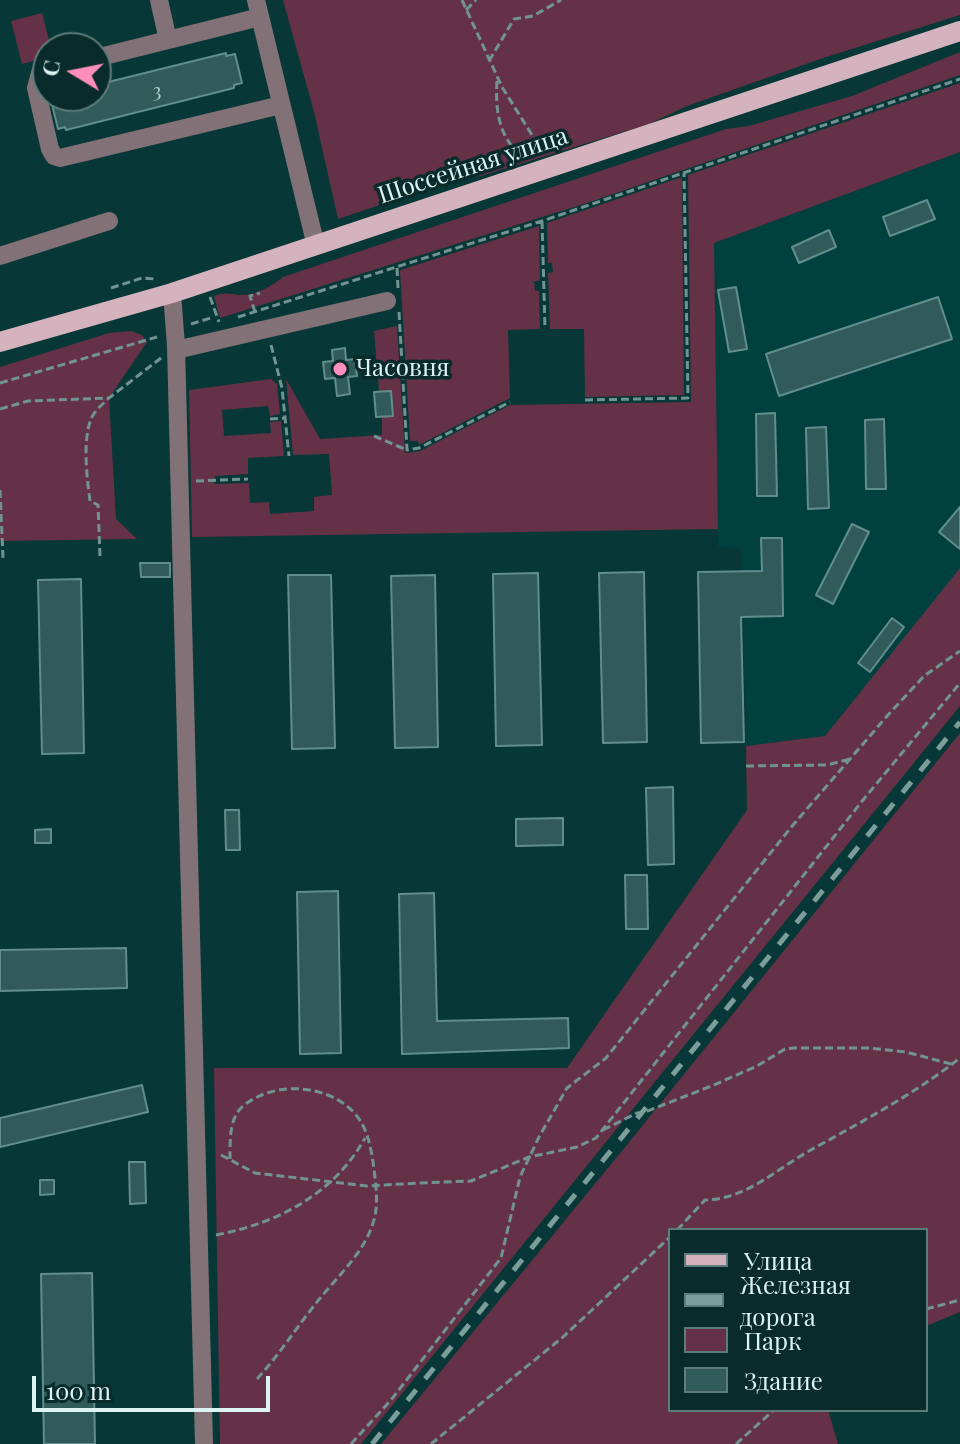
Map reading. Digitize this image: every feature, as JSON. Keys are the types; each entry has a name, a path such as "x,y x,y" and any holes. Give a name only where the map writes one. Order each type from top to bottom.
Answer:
{"main road":[{"name":"Шоссейная улица","path":"0,342 165,286 316,246 960,31"}],"street":[{"path":"159,0 168,40"},
{"path":"112,54 168,40 258,9 316,246"},
{"path":"42,112 50,149 54,156 60,158 281,105"},
{"path":"0,256 109,221"},
{"path":"165,286 175,342 204,1444"},
{"path":"175,342 387,301"}],"path":[{"path":"462,0 497,78 518,109 548,169"},
{"path":"466,10 476,0"},
{"path":"489,61 514,19 533,16 561,0"},
{"path":"497,78 495,99 504,137 514,150 548,169"},
{"path":"208,291 218,323 542,221 960,79"},
{"path":"585,400 688,398 684,173"},
{"path":"542,221 545,329"},
{"path":"397,268 407,450"},
{"path":"111,288 142,278 165,286"},
{"path":"255,312 250,296 260,293"},
{"path":"100,556 98,505 90,501 87,478 87,433 91,419 109,398 175,342 216,317"},
{"path":"0,383 147,342 175,342"},
{"path":"273,349 282,388 289,456"},
{"path":"1,410 28,401 109,398"},
{"path":"374,436 407,450 419,448 510,402"},
{"path":"270,419 285,418"},
{"path":"179,482 248,479"},
{"path":"0,490 3,558"},
{"path":"351,1444 400,1388 501,1258 520,1177 567,1088 606,1058 651,999 850,759 924,676 960,651"},
{"path":"221,1155 255,1173 331,1182 376,1185 471,1181 529,1157 577,1147 596,1138 863,800 960,683"},
{"path":"746,766 827,765 850,759"},
{"path":"602,1130 757,1066 785,1049 869,1048 906,1052 951,1064"},
{"path":"679,1228 705,1200 725,1199 751,1189 805,1153 926,1084 960,1058"},
{"path":"230,1160 230,1133 240,1108 263,1095 284,1089 316,1090 342,1101 361,1122 376,1185 373,1223 362,1248 312,1307 282,1352 257,1379"},
{"path":"216,1235 276,1218 331,1182 351,1163 366,1136"},
{"path":"431,1444 563,1337 668,1239"},
{"path":"928,1308 960,1300"},
{"path":"736,1444 772,1412"}],"shaded area":[{"path":"960,152 960,571 824,736 746,746 741,548 718,547 714,243"}],"green space":[{"path":"283,0 960,0 960,15 823,58 687,106 649,124 481,176 454,180 338,219 314,112"},
{"path":"42,13 47,32 32,32 32,61 22,64 11,21"},
{"path":"960,52 960,75 587,203 220,318 214,296 257,292 283,277 726,129 749,126 852,96"},
{"path":"960,83 960,152 714,243 718,529 192,537 189,390 271,379 277,384 280,414 270,416 268,406 222,410 224,436 271,433 270,422 281,421 284,456 248,458 248,474 215,476 214,484 249,483 250,503 269,502 270,514 314,511 314,497 332,495 329,454 293,455 286,379 320,439 382,435 382,417 393,416 391,392 379,392 374,331 397,326 405,453 420,451 510,405 691,402 688,175"},
{"path":"682,177 684,395 585,397 584,329 550,329 548,273 553,272 552,263 548,263 547,223"},
{"path":"539,226 540,281 534,281 535,291 539,291 540,329 508,330 510,398 419,445 418,441 410,441 400,270"},
{"path":"131,331 142,335 147,342 109,398 116,519 137,539 0,541 0,367 109,333"},
{"path":"960,568 960,706 361,1444 220,1444 214,1068 567,1068 747,810 746,746 825,736"},
{"path":"960,733 960,1312 928,1325 928,1228 668,1228 668,1412 829,1412 838,1444 381,1444"}],"building":[{"path":"226,53 226,56 235,54 242,83 234,85 234,88 66,130 65,127 58,129 54,112 112,112 112,81"},
{"path":"927,200 935,219 890,236 883,217"},
{"path":"829,230 836,247 799,263 792,247"},
{"path":"736,287 747,349 729,352 718,290"},
{"path":"938,297 952,339 779,396 766,354"},
{"name":"Часовня","path":"345,348 346,360 355,359 357,376 348,377 350,394 337,396 335,378 325,379 323,362 333,361 332,350"},
{"path":"391,391 393,416 376,417 374,392"},
{"path":"775,413 777,496 757,496 756,414"},
{"path":"884,419 886,489 866,489 865,420"},
{"path":"826,427 829,508 808,509 806,428"},
{"path":"960,507 960,549 939,532"},
{"path":"852,524 869,532 833,604 816,595"},
{"path":"761,538 782,538 783,616 741,617 744,742 701,743 698,572 762,571"},
{"path":"140,563 170,563 170,577 141,577"},
{"path":"644,572 647,742 603,743 599,573"},
{"path":"538,573 542,745 496,746 493,574"},
{"path":"288,575 331,575 335,748 292,749"},
{"path":"435,575 438,747 395,748 391,576"},
{"path":"81,579 84,753 42,754 38,580"},
{"path":"892,618 904,627 870,672 858,663"},
{"path":"673,787 674,864 648,865 646,788"},
{"path":"225,810 239,810 240,850 226,850"},
{"path":"563,818 563,845 516,846 516,819"},
{"path":"51,829 51,843 35,843 35,830"},
{"path":"625,875 647,875 648,929 626,929"},
{"path":"338,891 341,1053 300,1054 297,892"},
{"path":"434,893 437,1021 568,1018 569,1048 402,1054 399,894"},
{"path":"126,948 127,988 0,991 0,950"},
{"path":"142,1085 148,1112 0,1147 0,1118"},
{"path":"129,1162 145,1162 146,1203 130,1204"},
{"path":"40,1180 54,1180 54,1194 40,1195"},
{"path":"92,1273 95,1444 44,1444 41,1274"}],"railway":[{"path":"372,1444 960,722"}],"place":[{"name":"Часовня","path":"340,369"}]}
